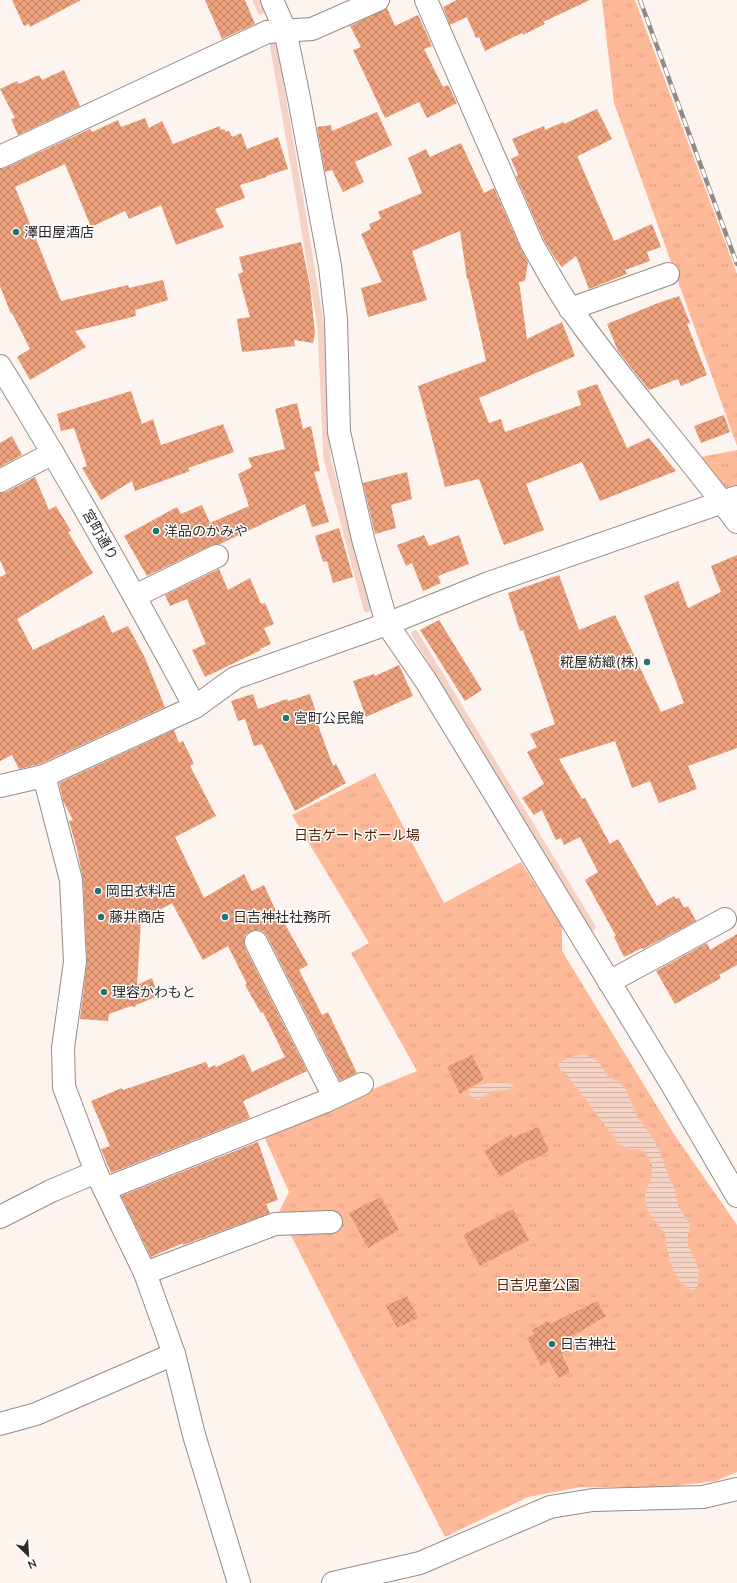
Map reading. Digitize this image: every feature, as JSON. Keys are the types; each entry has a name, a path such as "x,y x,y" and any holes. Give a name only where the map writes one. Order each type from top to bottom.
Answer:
{"street":[{"path":"272,0 285,30 330,266 336,319 339,432 363,539 387,624 426,681 735,1190"},
{"path":"0,157 267,32 312,29 378,0"},
{"path":"426,0 532,244 570,309 629,386 730,500 737,522"},
{"path":"570,309 668,274"},
{"name":"宮町通り","path":"0,366 53,453 135,596 195,707"},
{"path":"0,481 53,453"},
{"path":"0,786 44,776 195,707 235,678 387,624 489,583 730,500"},
{"path":"135,596 217,556"},
{"path":"44,776 71,880 76,962 63,1048 64,1087 101,1181 145,1273 174,1354 194,1435 239,1583"},
{"path":"609,982 725,919"},
{"path":"256,942 334,1097"},
{"path":"0,1216 50,1191 101,1181 334,1097 362,1084"},
{"path":"145,1273 275,1224 331,1222"},
{"path":"0,1424 36,1414 174,1354"},
{"path":"333,1583 420,1563 550,1507 593,1500 703,1496 737,1489"}],"green space":[{"path":"602,0 635,0 737,274 737,446 614,103"},
{"path":"737,450 737,490 721,494 696,458"},
{"name":"日吉児童公園","path":"375,773 444,903 521,862 562,926 562,951 674,1134 737,1225 737,1472 716,1481 666,1487 581,1487 528,1497 445,1537 279,1212 289,1192 263,1134 417,1071 351,953 369,943 292,815"}],"shaded area":[{"path":"585,1054 598,1061 608,1077 621,1084 629,1096 637,1116 651,1135 658,1148 671,1182 674,1185 677,1201 681,1211 690,1223 687,1243 698,1266 698,1288 691,1290 686,1287 675,1273 667,1249 664,1233 646,1206 645,1198 652,1169 652,1164 648,1156 643,1150 629,1149 619,1144 566,1074 558,1067 559,1063 570,1057"},
{"path":"499,1082 512,1084 514,1086 508,1090 493,1091 478,1100 470,1096 469,1089 484,1084"}],"building":[{"path":"12,0 81,0 30,27 29,24 24,26"},
{"path":"205,0 245,0 255,24 222,39"},
{"path":"457,0 590,0 543,22 545,24 523,35 522,33 485,51 479,37 476,38 467,17 450,25 443,7"},
{"path":"387,8 395,26 418,15 432,46 424,49 443,87 448,85 457,103 427,118 419,102 385,118 353,50 361,47 350,26"},
{"path":"64,70 80,106 18,135 11,119 15,118 0,89 17,81 19,84 39,75 42,80"},
{"path":"597,109 612,139 578,156 578,158 614,241 652,224 661,247 647,252 650,261 625,270 627,274 589,289 576,256 562,267 554,257 543,238 516,176 518,175 511,159 519,155 512,139 544,126 545,130 563,122 564,124"},
{"path":"377,112 392,145 355,162 364,182 343,192 332,170 325,172 317,127 331,125 332,131"},
{"path":"145,118 149,128 162,121 173,144 220,126 221,130 224,129 226,132 229,131 232,137 241,133 247,149 278,137 288,169 240,185 245,198 215,209 224,227 176,245 161,205 129,219 125,211 91,227 65,164 15,187 61,301 128,285 129,288 163,280 168,300 135,310 136,316 75,331 86,347 30,380 17,357 30,349 12,313 11,314 0,286 0,169 90,129 92,132 118,120 121,127"},
{"path":"461,143 484,193 494,188 528,262 525,281 519,282 527,339 562,322 575,356 479,398 489,423 501,419 505,432 581,405 577,391 597,384 627,448 649,438 676,471 600,501 582,462 526,484 544,530 504,545 479,479 445,487 418,386 486,361 467,279 460,231 412,251 427,300 368,317 361,288 382,282 361,234 371,229 369,224 381,219 378,212 422,193 408,158 426,149 430,157"},
{"path":"301,242 310,286 315,333 313,343 294,340 295,346 242,352 237,319 250,317 238,274 243,272 239,257"},
{"path":"679,296 690,323 687,324 707,375 681,386 678,379 649,390 618,351 607,324"},
{"path":"131,391 142,424 153,419 161,445 223,424 234,452 188,468 190,471 135,491 132,481 101,500 82,468 87,466 74,428 61,431 57,414"},
{"path":"297,403 303,429 311,426 320,471 314,472 329,522 312,527 305,504 220,544 212,545 147,576 124,536 177,507 181,514 202,505 210,523 249,506 238,474 252,467 248,458 285,449 275,409"},
{"path":"724,415 730,432 701,443 694,426"},
{"path":"12,436 22,455 0,467 0,443"},
{"path":"407,472 412,499 391,505 396,528 375,534 363,483"},
{"path":"35,477 49,510 56,506 71,531 68,532 93,573 17,619 33,650 104,615 112,633 128,626 145,658 165,707 40,764 19,769 12,755 0,761 0,577 6,574 0,560 0,493 6,492"},
{"path":"339,528 353,577 333,583 327,561 323,562 315,536"},
{"path":"424,535 429,546 459,535 469,564 438,576 441,583 423,591 412,563 406,566 397,545"},
{"path":"737,555 737,748 688,766 697,789 659,803 650,781 632,788 615,741 559,759 582,799 585,798 610,844 618,839 657,906 674,896 676,899 679,898 684,908 688,906 696,921 643,949 642,948 624,957 614,937 616,936 585,880 598,872 580,837 564,845 561,838 556,840 542,810 534,815 522,798 544,784 527,752 537,747 530,734 555,724 523,630 520,631 508,593 559,575 579,630 615,615 661,712 684,703 644,596 678,581 688,608 721,592 711,566"},
{"path":"219,569 228,590 250,578 261,604 265,603 274,624 264,628 271,644 205,677 192,650 206,644 187,599 170,606 165,595"},
{"path":"439,620 482,690 465,701 420,630"},
{"path":"399,665 413,696 366,717 353,681 374,674 375,676"},
{"path":"253,694 258,709 287,699 288,701 310,694 320,725 318,725 333,766 336,764 346,783 295,811 262,744 254,746 245,719 238,721 231,701"},
{"path":"174,730 179,743 183,741 194,764 190,766 216,816 175,837 204,898 244,874 252,891 264,885 280,920 282,919 308,965 299,970 322,1015 328,1012 357,1073 340,1081 267,936 263,931 251,931 245,935 245,948 307,1071 243,1101 250,1118 111,1173 101,1149 110,1146 91,1101 122,1088 123,1090 206,1062 209,1068 215,1065 216,1067 244,1054 252,1072 285,1057 263,1012 261,1013 245,985 247,984 228,946 203,960 172,903 141,921 137,985 152,978 158,996 136,1005 135,1007 131,1006 109,1014 108,1021 80,1019 87,962 83,879 77,849 69,821 73,820 63,801 59,783"},
{"path":"737,934 737,965 719,975 721,978 675,1004 656,971 707,943 710,950"},
{"path":"472,1055 484,1079 460,1094 447,1067"},
{"path":"538,1127 549,1151 531,1161 530,1159 500,1177 484,1151 511,1134 513,1138"},
{"path":"258,1142 278,1200 266,1204 270,1213 183,1245 183,1243 151,1257 121,1196"},
{"path":"381,1197 399,1230 368,1248 349,1213"},
{"path":"513,1209 529,1240 480,1266 463,1235"},
{"path":"407,1296 418,1318 397,1328 386,1306"},
{"path":"597,1301 606,1316 571,1337 576,1346 562,1354 570,1372 559,1378 549,1361 541,1366 527,1338 534,1334 532,1330 548,1321 550,1324"}],"waterway":[{"path":"256,0 261,11"},
{"path":"273,43 321,328 327,458 367,609"},
{"path":"415,634 592,927"}],"railway":[{"path":"640,0 737,264"}],"place":[{"name":"澤田屋酒店","path":"16,232"},
{"name":"洋品のかみや","path":"156,531"},
{"name":"糀屋紡織(株)","path":"647,662"},
{"name":"宮町公民館","path":"286,718"},
{"name":"岡田衣料店","path":"98,891"},
{"name":"藤井商店","path":"101,917"},
{"name":"日吉神社社務所","path":"225,917"},
{"name":"理容かわもと","path":"104,992"},
{"name":"日吉神社","path":"552,1344"}],"park label":[{"name":"日吉ゲートボール場","path":"357,835"}]}
